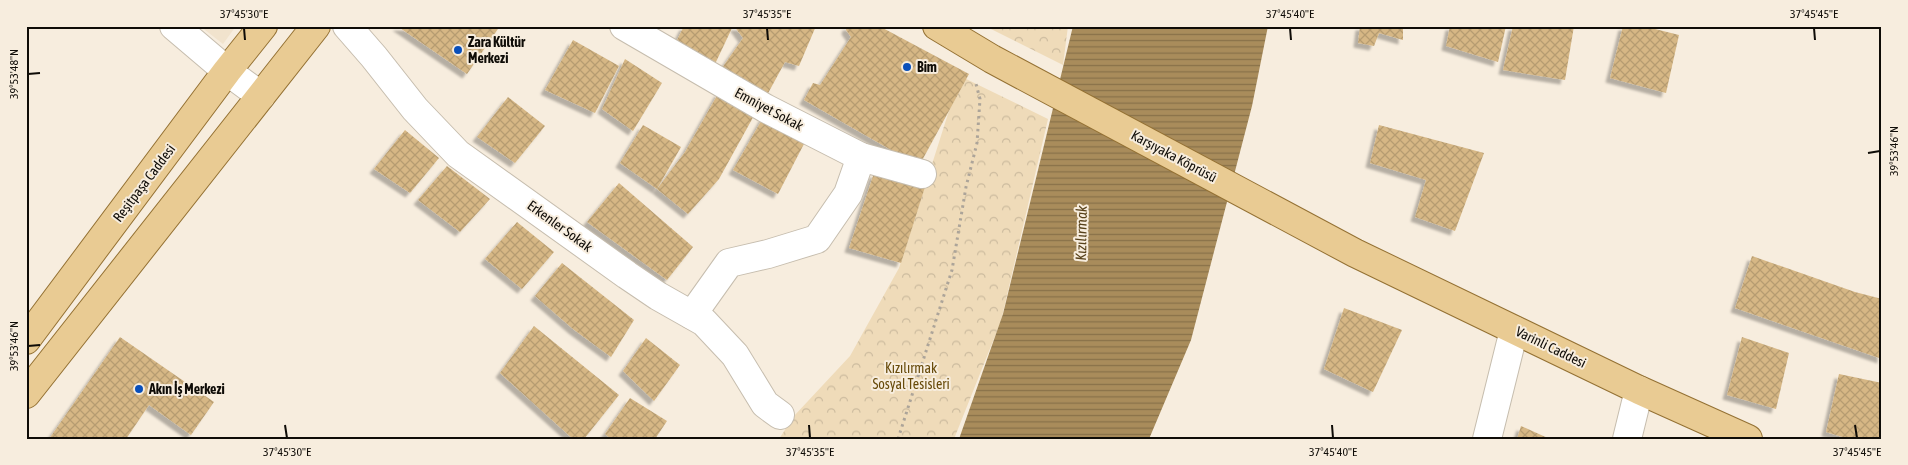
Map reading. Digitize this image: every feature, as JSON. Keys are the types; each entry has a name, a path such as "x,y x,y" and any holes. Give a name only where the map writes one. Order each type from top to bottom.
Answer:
{"main road":[{"name":"Reşitpaşa Caddesi","path":"26,340 227,71 263,26"},
{"path":"26,394 316,26"},
{"path":"937,26 963,42"},
{"name":"Karşıyaka Köprüsü","path":"963,42 1355,252"},
{"name":"Varinli Caddesi","path":"1355,252 1639,390 1748,439"}],"street":[{"path":"174,26 227,71 261,96"},
{"name":"Erkenler Sokak","path":"346,26 374,57 415,109 458,154 627,275 658,296 704,322 735,355 765,404 780,415"},
{"name":"Emniyet Sokak","path":"624,26 765,108 861,157 922,174"},
{"path":"692,316 729,263 768,254 817,239 848,194 861,157"},
{"path":"1487,439 1514,330"},
{"path":"1628,439 1639,390"}],"path":[{"path":"898,439 952,270 966,187 977,143 980,99 963,42"}],"shaded area":[{"path":"200,26 236,26 223,44"}],"green space":[{"path":"985,26 1068,26 1063,65"},
{"name":"Kızılırmak Sosyal Tesisleri","path":"960,76 1048,119 1001,321 954,439 779,439 794,416 850,356 899,268"}],"water":[{"name":"Kızılırmak","path":"1073,26 1268,26 1252,106 1191,340 1149,439 959,439 1003,314"}],"building":[{"name":"Zara Kültür Merkezi","path":"397,26 500,26 467,74"},
{"path":"684,26 733,26 715,64 676,42"},
{"path":"734,26 816,26 799,66 785,62 766,97 722,68 743,38"},
{"path":"847,26 879,26 969,74 919,166 804,100 813,83 820,85 851,37 846,30"},
{"path":"1360,26 1403,26 1403,40 1379,33 1374,46 1358,43"},
{"path":"1450,26 1506,26 1498,62 1446,46"},
{"path":"1513,26 1574,26 1565,80 1503,70"},
{"path":"1623,26 1643,26 1679,35 1666,93 1610,78"},
{"path":"573,40 619,66 595,113 545,90"},
{"path":"625,59 662,83 633,131 602,109"},
{"path":"719,92 756,112 719,179 688,214 657,189 685,152"},
{"path":"508,97 545,126 515,163 477,137"},
{"path":"764,116 806,140 778,194 733,170"},
{"path":"643,125 681,147 657,189 620,163"},
{"path":"1379,125 1484,153 1455,231 1415,217 1426,180 1370,163"},
{"path":"405,130 439,158 410,193 374,169"},
{"path":"447,166 490,199 460,232 418,200"},
{"path":"874,173 925,187 901,263 849,248"},
{"path":"619,183 693,247 667,280 587,222"},
{"path":"517,222 554,252 522,289 485,259"},
{"path":"1752,256 1855,292 1882,299 1882,359 1735,308"},
{"path":"562,263 634,320 611,357 573,329 535,296"},
{"path":"1344,308 1402,330 1373,392 1324,369"},
{"path":"534,326 619,395 584,439 573,439 500,373"},
{"name":"Akın İş Merkezi","path":"120,337 214,402 191,435 149,405 126,439 49,439"},
{"path":"1742,337 1789,353 1776,409 1727,395"},
{"path":"646,338 680,365 654,401 623,371"},
{"path":"1839,374 1882,383 1882,439 1849,439 1826,432"},
{"path":"630,398 667,421 655,439 611,439 605,434"},
{"path":"1521,426 1550,439 1517,439"}],"place":[{"name":"Zara Kültür Merkezi","path":"458,50"},
{"name":"Bim","path":"907,67"},
{"name":"Akın İş Merkezi","path":"139,389"}]}
